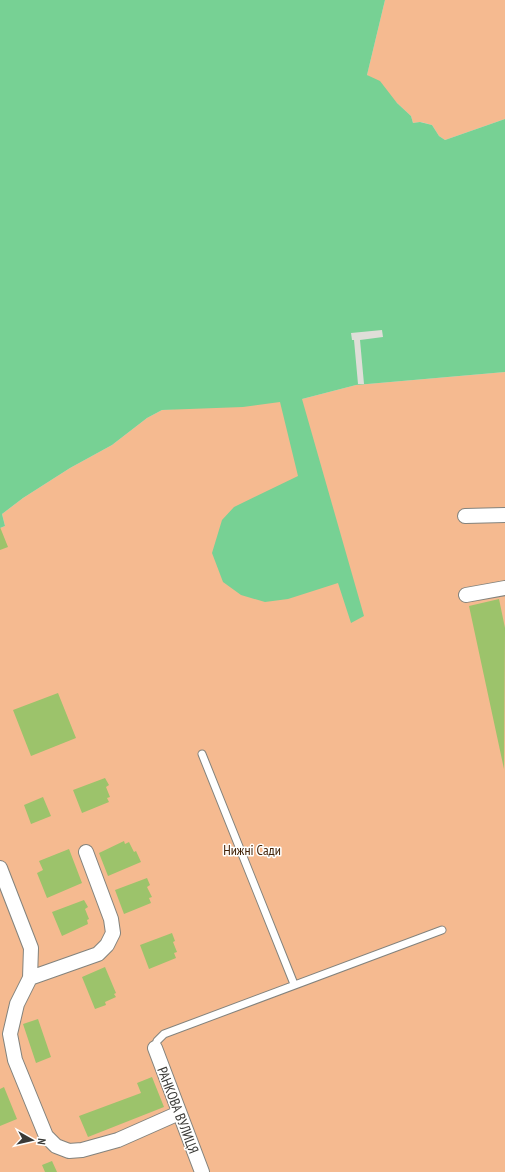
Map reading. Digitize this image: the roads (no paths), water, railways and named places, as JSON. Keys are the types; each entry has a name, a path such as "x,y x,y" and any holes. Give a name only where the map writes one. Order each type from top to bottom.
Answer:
{"street":[{"path":"465,516 505,514"},
{"path":"466,595 505,588"},
{"path":"30,978 98,954 107,945 113,933 111,919 86,852"},
{"path":"0,868 31,948 30,978 17,1004 10,1034 15,1060 46,1136 56,1146 69,1151 82,1150 118,1140 179,1112"},
{"name":"РАНКОВА ВУЛИЦЯ","path":"155,1048 202,1172"}],"lane":[{"path":"202,754 294,984"},
{"path":"155,1048 157,1041 164,1034 294,984 442,930"}],"park label":[{"name":"Нижні Сади","path":"252,850"}]}
